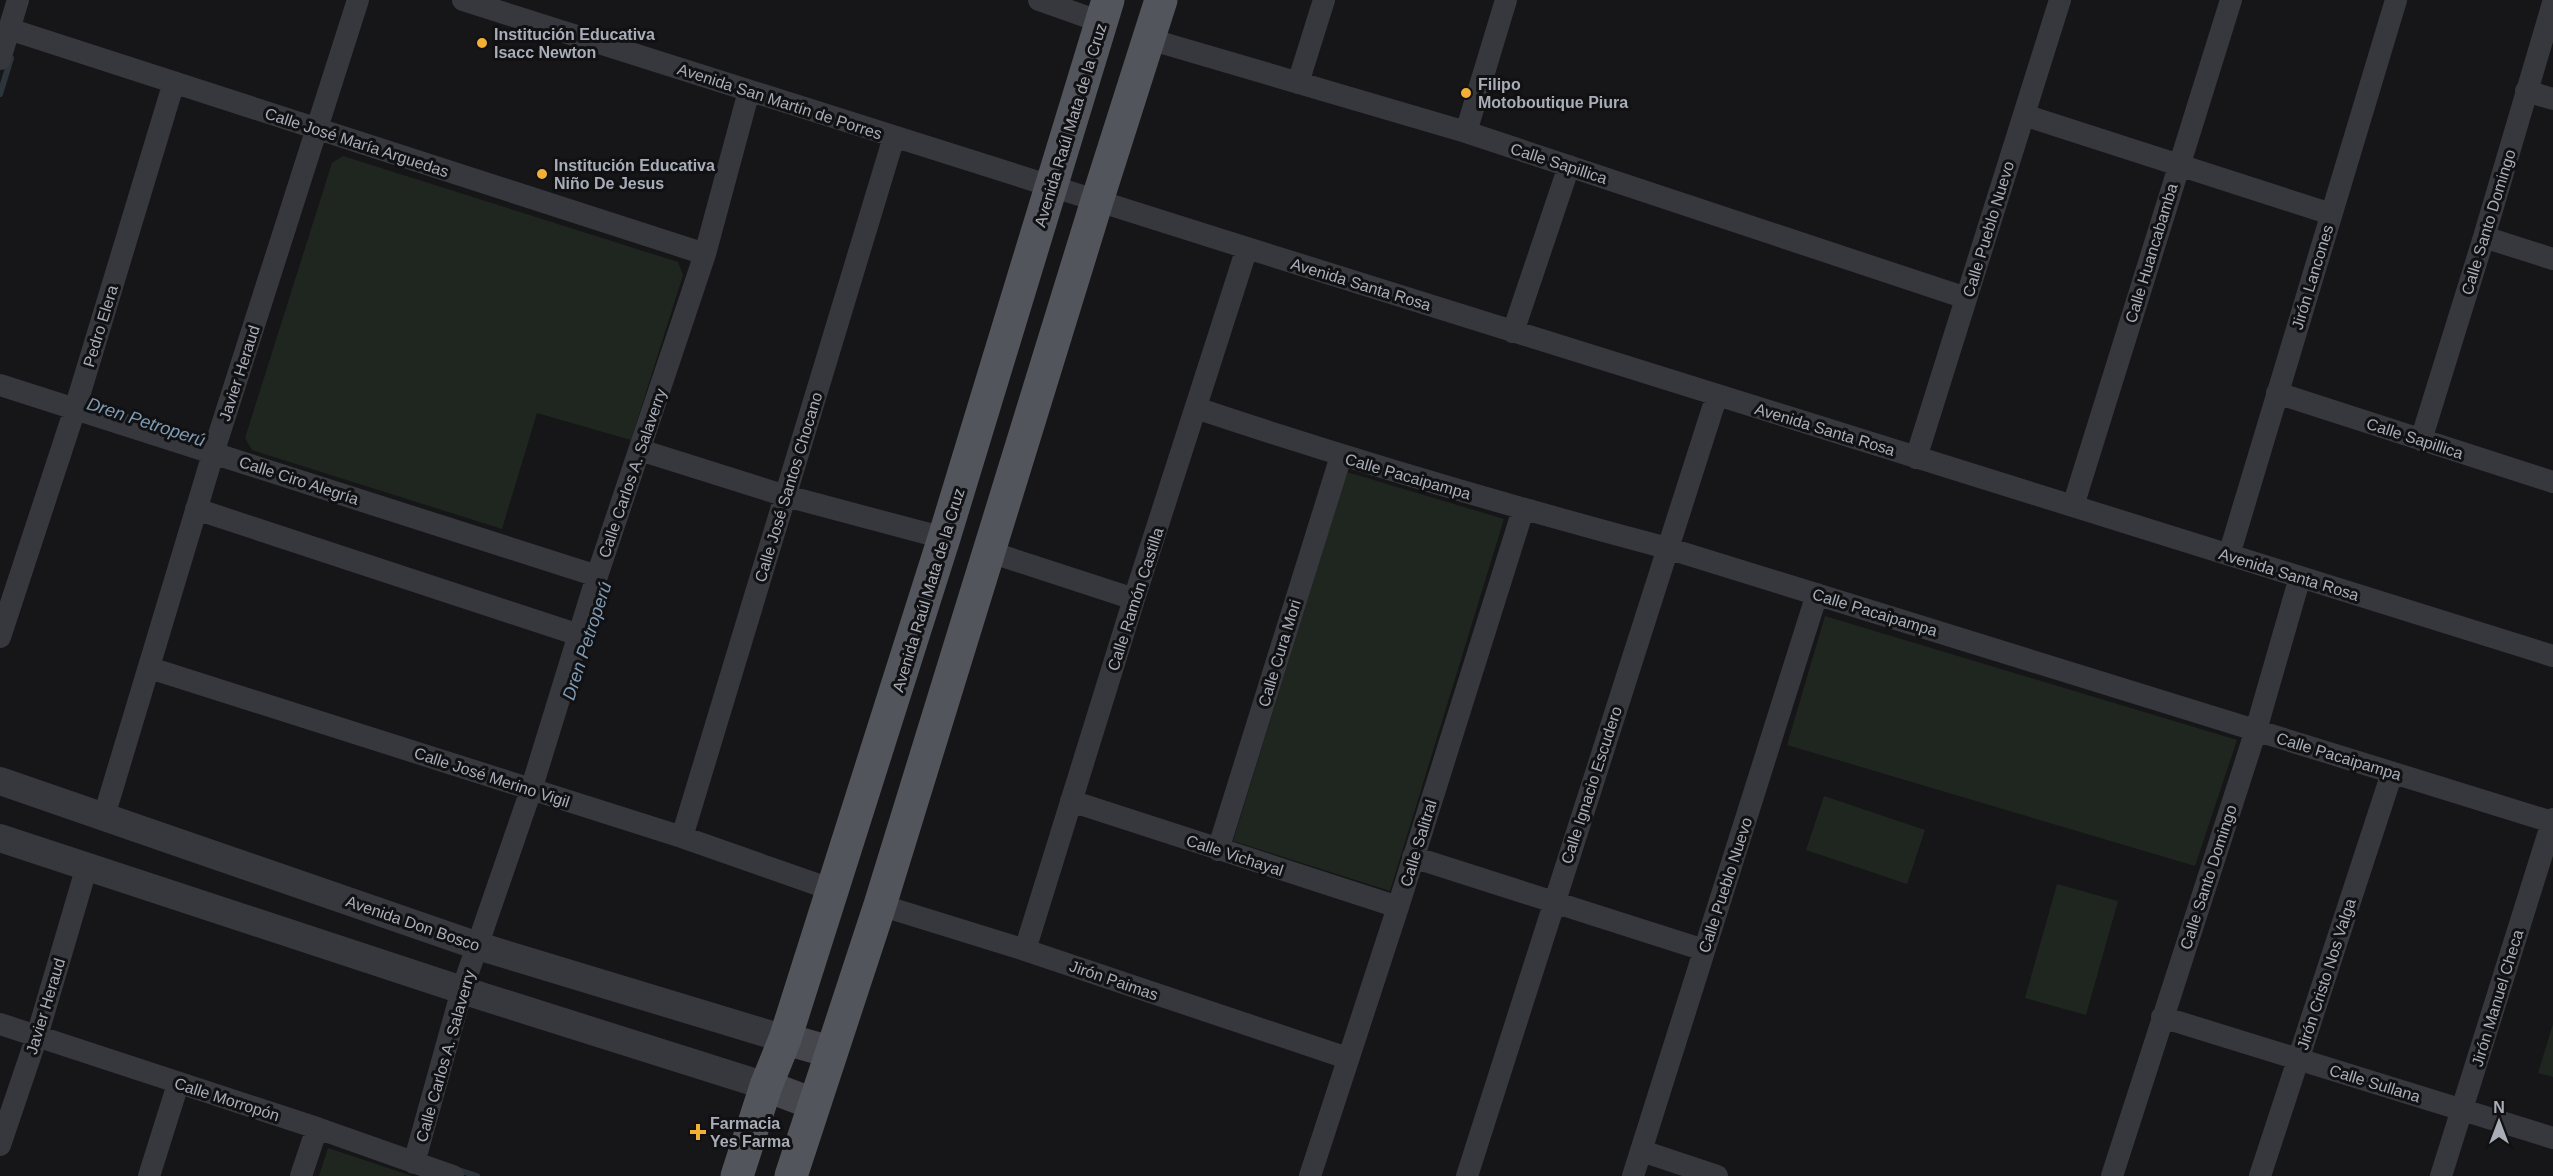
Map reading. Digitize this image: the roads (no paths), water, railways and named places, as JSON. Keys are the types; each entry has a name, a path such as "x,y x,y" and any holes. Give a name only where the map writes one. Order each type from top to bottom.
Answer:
{"main road":[{"path":"791,1176 880,905 1161,0"},
{"name":"Avenida Raúl Mata de la Cruz","path":"737,1176 833,890 1053,187 1105,11"},
{"name":"Avenida Don Bosco","path":"784,1039 831,1052"},
{"path":"766,1086 814,1104"}],"street":[{"path":"0,59 18,0"},
{"name":"Javier Heraud","path":"104,816 213,453 358,0"},
{"name":"Avenida San Martín de Porres","path":"463,0 493,5 749,91 1097,201"},
{"path":"1039,0 1105,11"},
{"path":"1299,83 1324,0"},
{"path":"1466,132 1506,0"},
{"name":"Calle Pueblo Nuevo","path":"1916,458 2060,0"},
{"name":"Calle Huancabamba","path":"2073,506 2231,0"},
{"name":"Jirón Lancones","path":"2229,555 2396,0"},
{"name":"Calle Santo Domingo","path":"2421,440 2553,3"},
{"name":"Calle José María Arguedas","path":"9,29 705,254"},
{"name":"Calle Sapillica","path":"1149,39 1466,132 1966,298"},
{"name":"Pedro Elera","path":"0,637 75,409 174,82"},
{"name":"Calle Carlos A. Salaverry","path":"414,1163 462,990 531,790 597,576 705,254 749,91"},
{"path":"2526,91 2553,99"},
{"path":"2024,115 2331,214"},
{"name":"Calle José Santos Chocano","path":"682,837 894,137"},
{"path":"1514,332 1569,166"},
{"name":"Avenida Santa Rosa","path":"1097,201 2553,656"},
{"path":"2484,237 2553,259"},
{"name":"Calle Ramón Castilla","path":"1025,950 1246,248"},
{"name":"Calle Ciro Alegría","path":"0,385 597,576"},
{"name":"Calle Sapillica","path":"2277,393 2553,482"},
{"name":"Calle Ignacio Escudero","path":"1467,1176 1717,395"},
{"name":"Calle Pacaipampa","path":"1196,408 1341,456 1523,510 1667,548 2553,821"},
{"path":"640,450 786,496 944,538"},
{"name":"Calle Cura Mori","path":"1218,850 1341,456"},
{"path":"196,509 579,635"},
{"name":"Calle Salitral","path":"1310,1176 1398,907 1523,510"},
{"path":"990,552 1134,598"},
{"name":"Calle Santo Domingo","path":"2112,1176 2256,730 2300,577"},
{"name":"Calle Pueblo Nuevo","path":"1633,1176 1817,594"},
{"name":"Calle José Merino Vigil","path":"150,668 682,837 833,890"},
{"name":"Jirón Cristo Nos Valga","path":"2260,1176 2392,772"},
{"name":"Avenida Don Bosco","path":"0,781 478,946 784,1039"},
{"name":"Calle Vichayal","path":"1071,801 1398,907"},
{"name":"Jirón Manuel Checa","path":"2441,1176 2546,863 2553,821"},
{"path":"0,838 462,990 766,1086"},
{"path":"1413,857 1555,900 1704,950"},
{"name":"Javier Heraud","path":"0,1145 37,1036 87,866"},
{"name":"Jirón Paimas","path":"880,905 1025,950 1347,1058"},
{"name":"Calle Sullana","path":"2162,1017 2553,1138"},
{"name":"Calle Morropón","path":"0,1024 316,1128 453,1176"},
{"path":"149,1176 178,1084"},
{"path":"301,1176 316,1128"},
{"path":"1642,1151 1717,1176"}],"waterway":[{"name":"Dren Petroperú","path":"0,94 11,58"},
{"name":"Dren Petroperú","path":"455,1169 477,1176"}],"place":[{"name":"Institución Educativa Isacc Newton","path":"482,43"},
{"name":"Filipo Motoboutique Piura","path":"1466,93"},
{"name":"Institución Educativa Niño De Jesus","path":"542,174"},
{"name":"Farmacia Yes Farma","path":"698,1132"}]}
